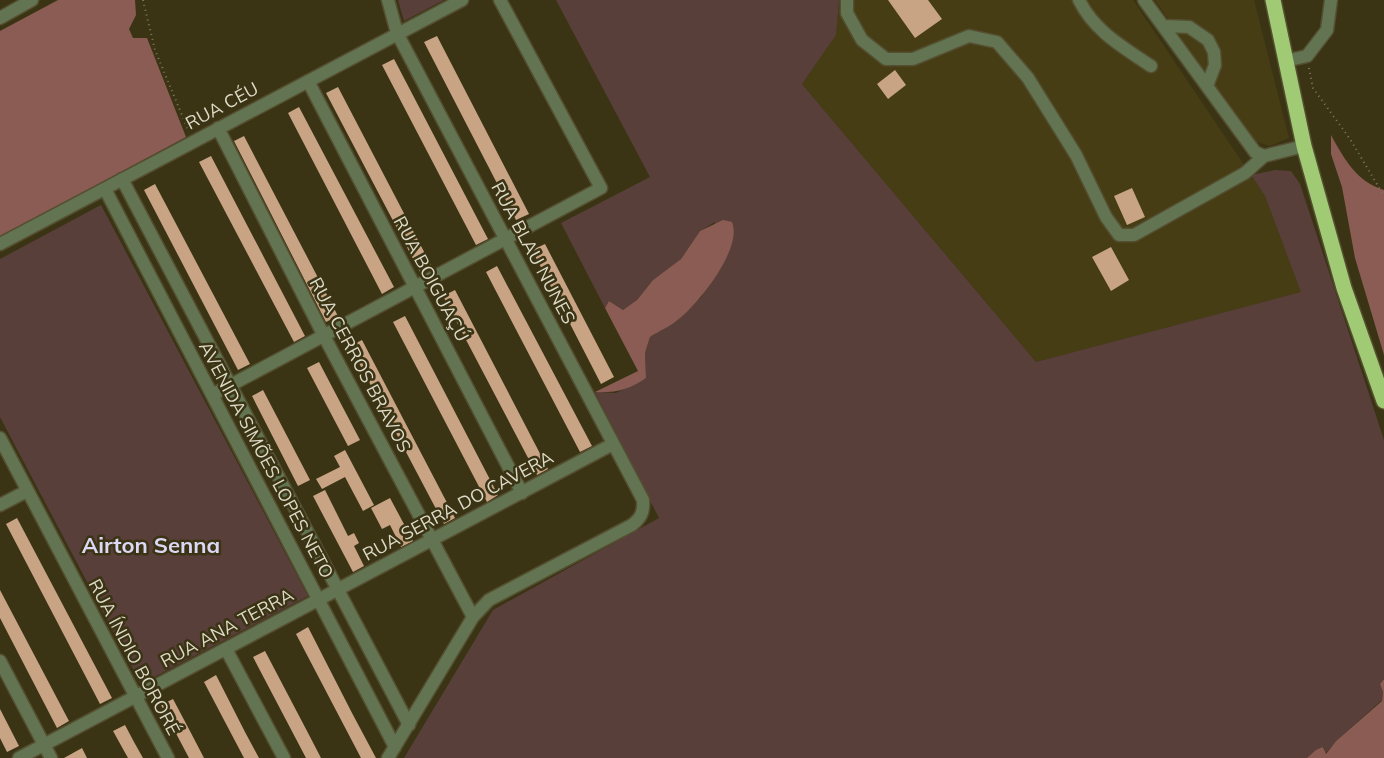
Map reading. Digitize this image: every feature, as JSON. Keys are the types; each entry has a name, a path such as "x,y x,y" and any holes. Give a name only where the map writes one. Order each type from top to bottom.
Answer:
{"highway":[{"path":"1273,0 1304,146 1344,288 1384,401"}],"street":[{"path":"0,18 32,0"},
{"name":"RUA BLAU NUNES","path":"388,0 398,33 643,500 644,511 638,520 489,600 473,617"},
{"name":"RUA CÉU","path":"0,244 462,0"},
{"path":"212,396 601,188 500,0"},
{"path":"848,0 847,13 862,40 886,59 913,59 969,36 996,42 1033,87 1076,155 1106,217 1120,235 1134,235 1245,173 1264,156 1304,146"},
{"path":"1079,0 1087,16 1105,34 1151,66"},
{"path":"1144,0 1255,152 1264,156"},
{"path":"1285,61 1306,56 1327,30 1331,0"},
{"path":"1162,26 1189,27 1208,40 1214,52 1215,65 1207,86"},
{"name":"RUA BOIGUAÇÚ","path":"308,81 522,493"},
{"name":"RUA CERROS BRAVOS","path":"218,128 324,336 473,617"},
{"name":"AVENIDA SIMÕES LOPES NETO","path":"122,180 409,724"},
{"name":"AVENIDA SIMÕES LOPES NETO","path":"105,189 319,600 392,752"},
{"name":"RUA ÍNDIO BORORÉ","path":"0,438 168,758"},
{"name":"RUA SERRA DO CAVERA","path":"319,600 613,444"},
{"path":"0,505 27,491"},
{"name":"RUA ANA TERRA","path":"19,758 319,600"},
{"path":"392,752 473,617"},
{"path":"226,649 284,758"},
{"path":"0,661 51,758"}],"path":[{"path":"143,0 154,50 193,142"},
{"path":"1306,56 1314,88 1350,139 1384,196"}],"shaded area":[{"path":"58,0 135,0 136,15 129,29 133,38 147,38 186,137 0,237 0,31"},
{"path":"398,0 444,0 404,21"},
{"path":"556,0 839,0 836,35 802,84 1036,362 1301,292 1265,196 1251,175 1275,170 1291,171 1300,184 1384,440 1384,679 1380,684 1383,692 1382,700 1336,741 1325,754 1324,747 1307,758 404,758 493,610 659,518 595,392 616,393 646,378 645,353 650,337 678,320 702,296 715,222 700,231 681,259 653,280 637,300 623,310 609,301 605,308 561,223 650,177"},
{"path":"839,0 1133,0 1265,196 1302,292 1036,362 802,84 836,35"},
{"path":"1155,0 1254,0 1289,138 1270,146 1251,140"},
{"path":"1331,135 1352,168 1366,181 1384,190 1384,355 1355,258 1342,187 1331,154"},
{"path":"101,205 308,596 141,684 0,417 0,259"},
{"path":"723,220 732,222 734,233 725,260 697,301 679,319 650,337 645,353 646,378 622,390 595,392 638,371 605,308 609,301 623,310 637,300 653,280 681,259 700,231"},
{"path":"1384,679 1384,758 1307,758 1323,747 1326,754 1336,741 1382,701 1383,692 1380,684"}],"building":[{"path":"888,0 928,0 942,19 915,38"},
{"path":"437,36 529,214 516,220 424,42"},
{"path":"394,59 488,239 476,245 382,65"},
{"path":"895,70 906,85 888,99 877,84"},
{"path":"338,87 432,267 421,274 326,93"},
{"path":"299,107 394,287 382,294 288,113"},
{"path":"244,136 338,316 326,322 234,141"},
{"path":"211,156 305,336 294,342 199,162"},
{"path":"155,184 250,364 238,370 144,190"},
{"path":"1132,188 1145,217 1127,225 1114,196"},
{"path":"545,244 614,377 601,384 532,250"},
{"path":"1111,247 1129,280 1111,291 1092,257"},
{"path":"497,266 592,446 580,452 486,272"},
{"path":"455,290 548,469 537,475 443,296"},
{"path":"405,316 498,495 487,502 393,322"},
{"path":"362,340 455,518 444,524 350,346"},
{"path":"319,362 360,440 348,446 307,368"},
{"path":"263,390 310,480 298,486 252,396"},
{"path":"345,450 374,505 363,511 345,477 322,489 316,479 340,467 334,456"},
{"path":"325,490 348,536 354,533 359,543 354,546 364,566 353,572 313,496"},
{"path":"390,498 413,541 401,547 390,525 382,529 371,508"},
{"path":"17,518 112,698 100,704 6,524"},
{"path":"0,590 69,721 57,728 0,618"},
{"path":"308,627 376,758 361,758 296,634"},
{"path":"265,651 321,758 306,758 253,657"},
{"path":"216,675 259,758 244,758 204,682"},
{"path":"173,699 204,758 189,758 161,705"},
{"path":"0,709 19,746 7,752 0,738"},
{"path":"125,725 143,758 128,758 113,731"},
{"path":"82,748 87,758 64,758"}],"district":[{"name":"Airton Senna","path":"151,545"}]}
